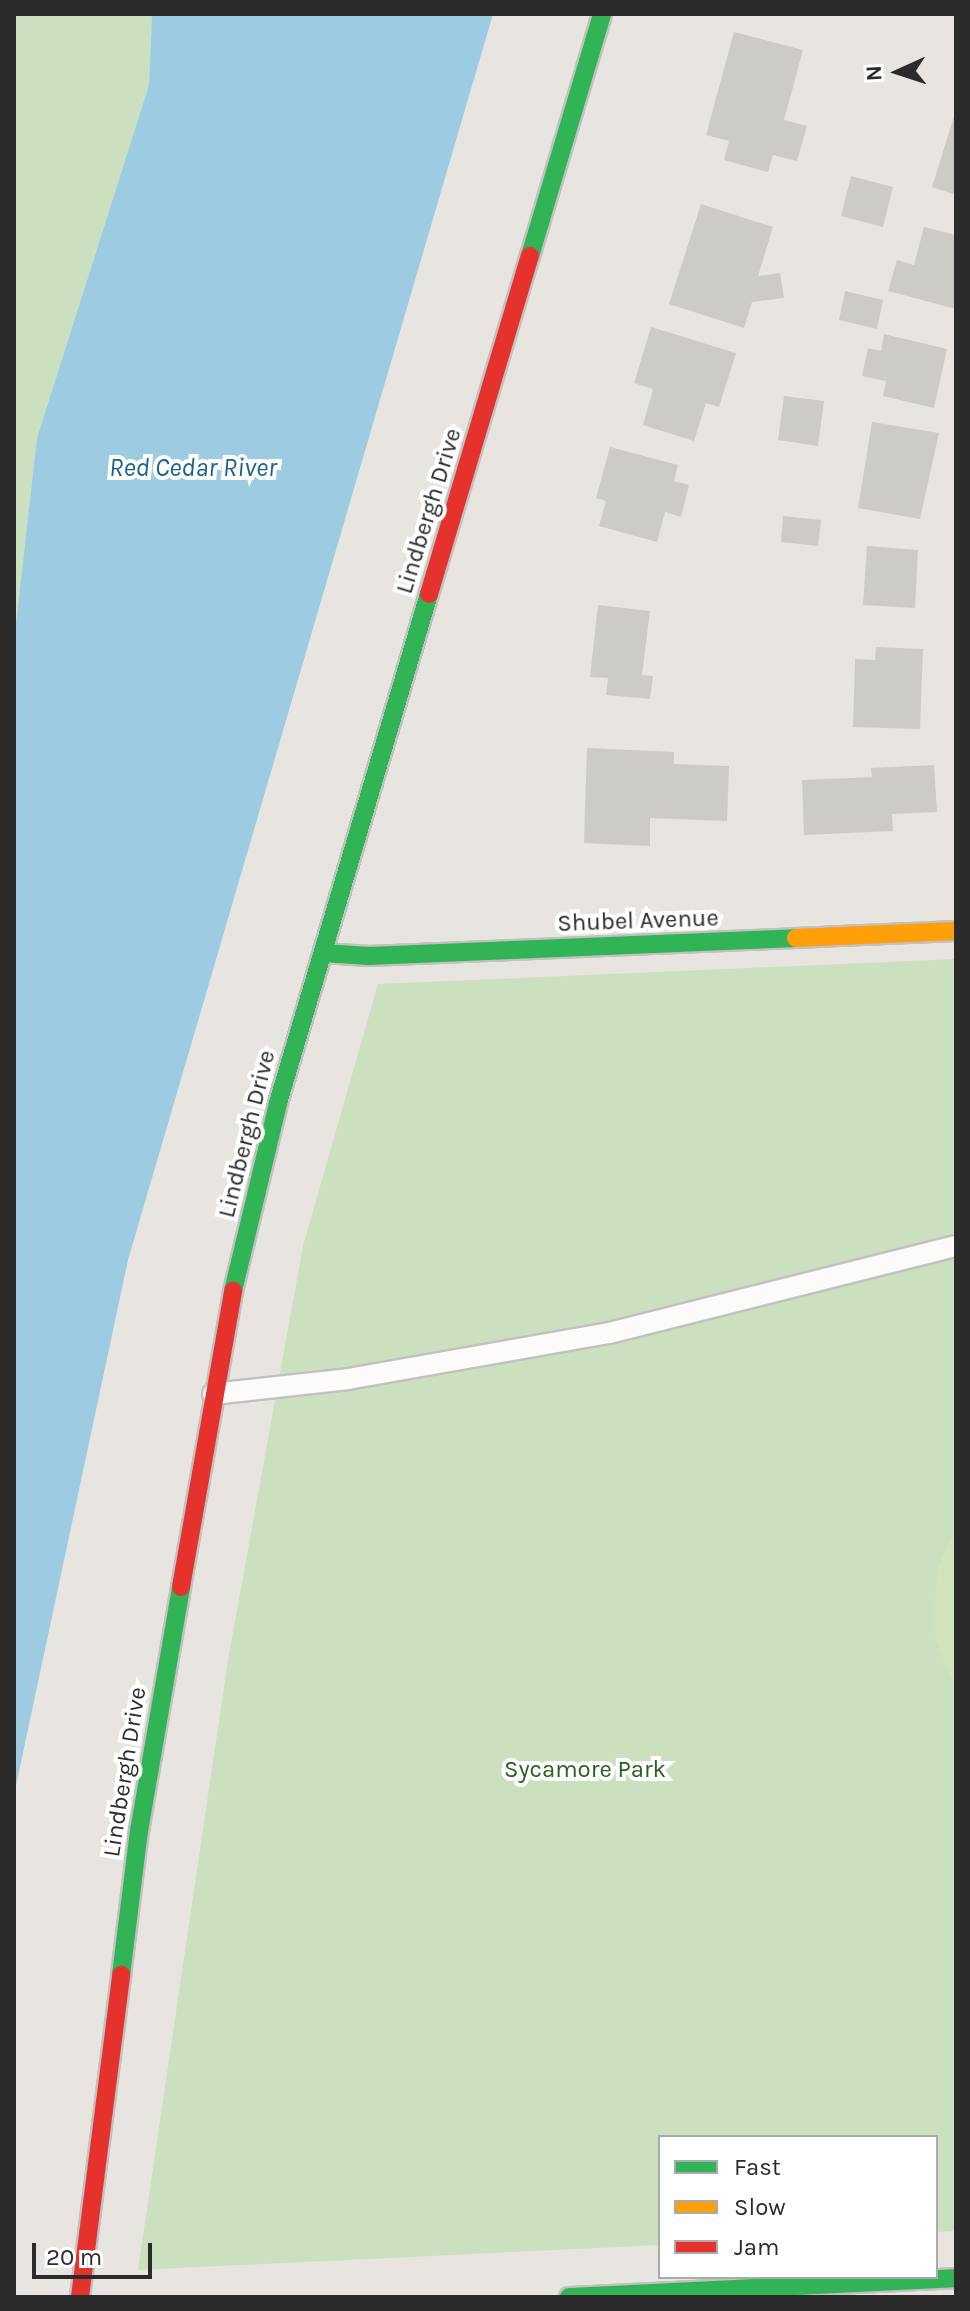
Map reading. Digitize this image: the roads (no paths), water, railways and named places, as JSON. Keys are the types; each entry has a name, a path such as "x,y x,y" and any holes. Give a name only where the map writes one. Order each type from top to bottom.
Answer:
{"street":[{"name":"Lindbergh Drive","path":"80,2297 139,1831 213,1394 274,1118 602,14"},
{"name":"Shubel Avenue","path":"323,953 369,956 956,931"},
{"path":"569,2297 936,2279"}],"lane":[{"path":"213,1394 348,1379 609,1333 956,1246"}],"water":[{"name":"Red Cedar River","path":"152,14 493,14 128,1260 14,1795 14,641 37,438 149,85"}],"park label":[{"name":"Sycamore Park","path":"585,1770"}]}
